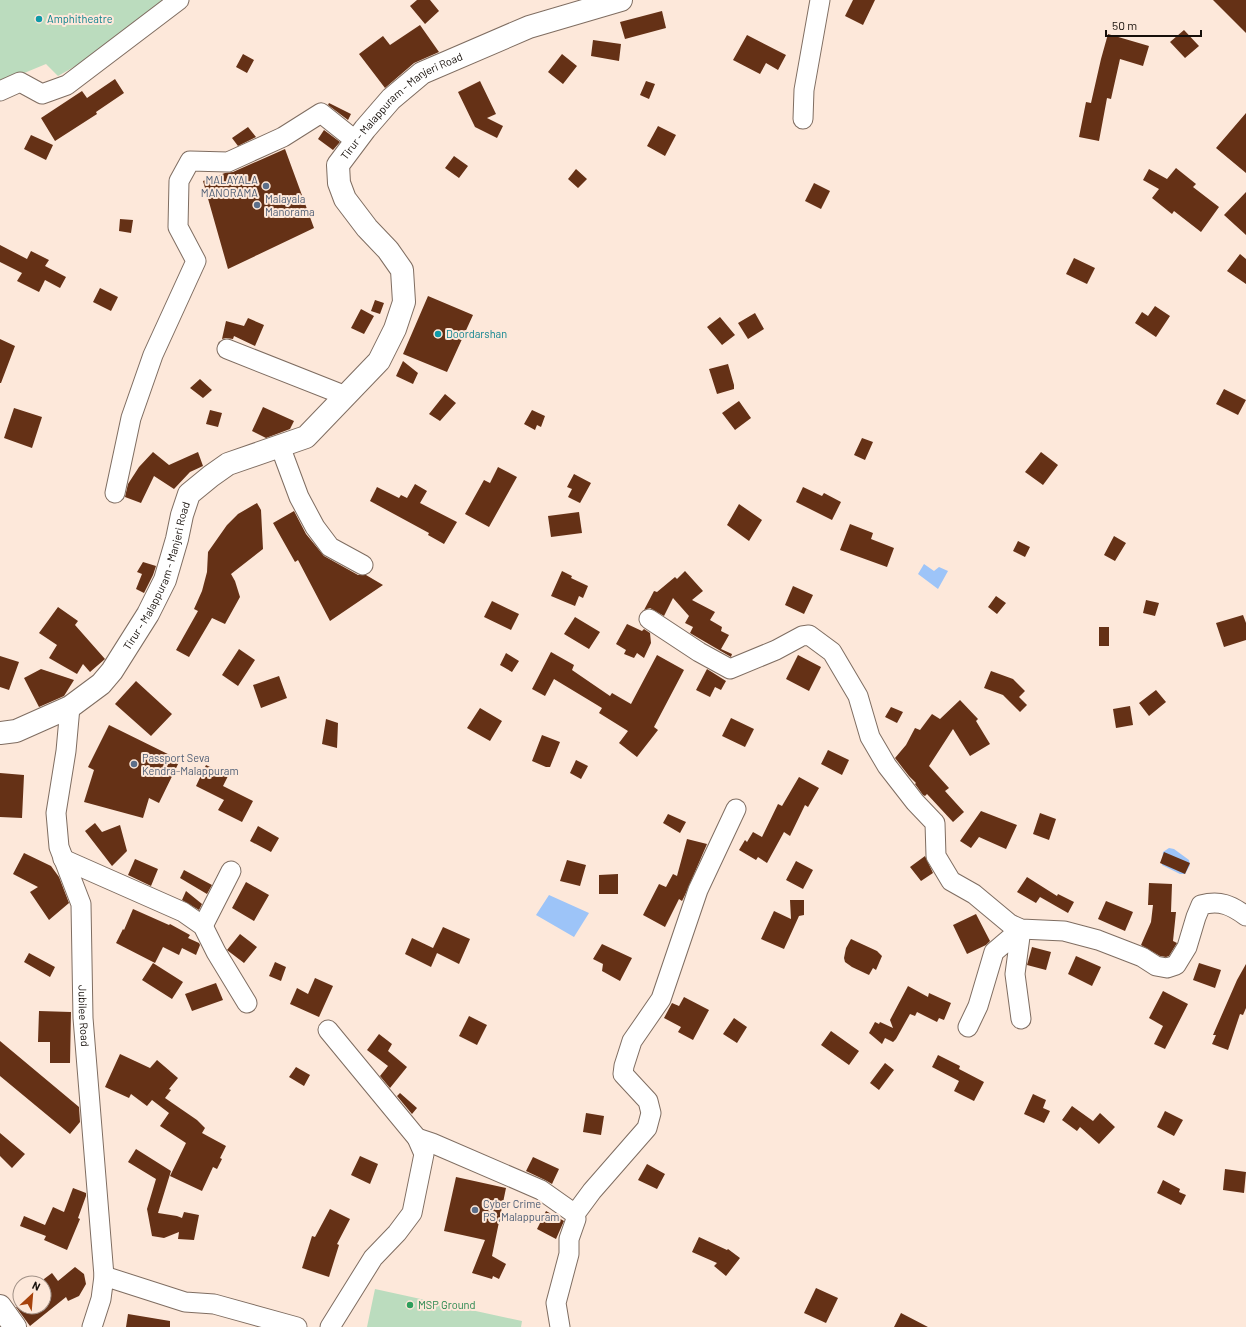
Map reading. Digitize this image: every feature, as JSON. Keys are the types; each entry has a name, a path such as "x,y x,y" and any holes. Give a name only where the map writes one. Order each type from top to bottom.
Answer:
{"main road":[{"name":"Tirur - Malappuram - Manjeri Road","path":"0,733 16,731 70,707 101,684 112,671 148,614 165,580 177,539 182,515 190,494 228,464 306,437 379,361 395,329 404,302 402,270 388,250 345,199 339,183 338,165 391,99 422,74 529,27 621,0"},
{"path":"0,1306 15,1327"}],"street":[{"path":"0,91 20,82 42,94 67,85 179,0"},
{"path":"803,119 804,90 820,0"},
{"path":"115,494 131,418 148,369 196,261 178,227 179,181 190,161 228,162 283,137 321,113 356,141"},
{"path":"227,349 346,396"},
{"path":"280,446 299,497 315,527 330,547 363,565"},
{"path":"649,619 699,652 730,669 776,650 802,636 809,635 832,652 858,696 870,737 887,766 915,802 936,823 936,856 951,881 974,894 1010,924 1021,929 1064,931 1098,940 1142,958 1156,966 1167,968 1176,965 1187,947 1201,905 1209,903 1222,903 1233,907 1246,916"},
{"name":"Jubilee Road","path":"70,707 66,751 56,813 59,847 81,904 83,1018 104,1276 100,1299 92,1327"},
{"path":"560,1327 556,1304 569,1254 569,1239 576,1219 575,1214 647,1128 650,1113 648,1101 623,1074 624,1066 632,1042 661,1000 698,890 736,809"},
{"path":"63,859 183,912 203,926 216,952 247,1003"},
{"path":"203,926 231,871"},
{"path":"1021,929 1014,974 1021,1019"},
{"path":"968,1027 978,1006 994,952 1021,929"},
{"path":"328,1030 417,1138 424,1154 412,1213 397,1233 373,1258 330,1327"},
{"path":"417,1138 541,1190 575,1214"},
{"path":"104,1276 185,1302 214,1304 297,1327"}],"green space":[{"path":"0,0 172,0 93,56 58,76 46,64 0,83"},
{"name":"MSP Ground","path":"375,1289 522,1321 521,1327 367,1327"}],"water":[{"path":"924,564 934,571 939,567 948,571 938,589 918,574"},
{"path":"1169,848 1174,849 1189,860 1190,865 1185,874 1180,874 1162,865 1163,852"},
{"path":"549,895 589,913 574,937 536,915"}],"building":[{"path":"417,0 430,0 439,11 425,24 410,6"},
{"path":"853,0 875,0 863,25 845,16"},
{"path":"1213,0 1246,0 1246,33"},
{"path":"662,11 666,28 625,39 620,22"},
{"path":"420,25 439,52 414,63 385,88 359,54 383,36 390,45"},
{"path":"1184,30 1199,46 1185,58 1170,42"},
{"path":"1108,34 1149,46 1143,66 1120,59 1111,99 1107,98 1099,141 1079,137 1086,102 1091,103"},
{"path":"747,35 786,55 778,70 766,63 760,74 733,60"},
{"path":"593,40 621,44 619,61 591,56"},
{"path":"243,54 254,60 247,73 236,67"},
{"path":"562,54 577,66 563,84 548,72"},
{"path":"115,79 124,93 96,112 97,114 55,141 41,118 82,91 87,98"},
{"path":"480,81 496,114 487,118 503,126 497,138 475,127 458,92"},
{"path":"646,81 655,84 649,99 640,95"},
{"path":"329,103 351,114 348,120 328,105"},
{"path":"1246,113 1246,173 1216,148"},
{"path":"658,126 676,135 665,156 647,146"},
{"path":"248,127 256,137 238,146 232,138"},
{"path":"324,130 340,142 333,150 318,139"},
{"path":"31,135 53,145 46,160 24,149"},
{"name":"Malayala Manorama","path":"285,149 314,228 228,269 203,181 225,173 233,172"},
{"path":"454,156 468,166 459,178 445,168"},
{"path":"1176,168 1196,184 1193,187 1219,207 1201,232 1174,211 1172,214 1152,198 1159,189 1143,180 1149,169 1167,179"},
{"path":"576,169 587,179 578,188 568,179"},
{"path":"814,183 830,191 821,209 805,201"},
{"path":"1246,192 1246,235 1224,215"},
{"path":"120,219 133,220 131,233 119,231"},
{"path":"0,245 27,259 31,251 49,260 45,266 66,277 60,288 45,280 39,292 17,281 22,273 0,262"},
{"path":"1240,254 1246,259 1246,284 1227,271"},
{"path":"1074,258 1095,268 1087,284 1066,274"},
{"path":"100,288 118,297 111,311 93,302"},
{"name":"Doordarshan","path":"428,296 473,315 447,372 403,354"},
{"path":"375,300 384,303 380,314 371,311"},
{"path":"1155,306 1170,316 1156,337 1135,323 1142,312 1148,316"},
{"path":"361,309 374,316 364,334 351,328"},
{"path":"755,313 764,329 748,339 738,323"},
{"path":"720,317 735,335 722,345 707,327"},
{"path":"248,318 264,325 255,346 234,336 233,339 222,339 226,321 244,326"},
{"path":"0,339 15,346 1,383 0,383"},
{"path":"403,361 418,373 413,384 396,376"},
{"path":"728,364 734,389 717,394 709,369"},
{"path":"200,379 212,390 203,398 190,388"},
{"path":"1224,389 1246,400 1238,415 1216,404"},
{"path":"445,394 456,403 440,421 429,414"},
{"path":"739,401 751,418 735,430 722,413"},
{"path":"263,407 294,421 290,429 266,438 252,431"},
{"path":"14,408 42,417 32,448 4,438"},
{"path":"210,410 222,413 218,427 206,424"},
{"path":"532,410 545,416 541,427 537,425 535,430 524,424"},
{"path":"862,438 873,442 865,460 854,455"},
{"path":"153,452 169,465 198,452 203,466 190,472 174,489 154,476 141,503 125,497 128,484 139,467"},
{"path":"1041,452 1058,465 1043,485 1025,472"},
{"path":"498,467 517,477 489,527 465,514 484,480 490,483"},
{"path":"574,474 591,483 580,503 568,497 572,489 567,487"},
{"path":"415,484 427,491 420,503 457,522 444,544 428,535 429,533 370,501 377,487 399,498 401,495 407,498"},
{"path":"803,487 822,496 824,493 841,502 832,520 796,502"},
{"path":"257,503 261,510 263,549 231,574 240,597 225,624 212,618 189,657 176,650 198,611 194,609 202,591 207,572 208,552 227,525 238,514"},
{"path":"739,504 762,520 749,541 727,525"},
{"path":"294,511 306,534 324,556 358,575 366,575 383,585 330,621 298,560 295,562 273,523"},
{"path":"579,512 582,533 551,537 548,516"},
{"path":"850,524 873,533 871,539 894,548 887,567 840,550"},
{"path":"1114,536 1126,543 1115,561 1104,555"},
{"path":"1018,541 1030,547 1025,557 1013,551"},
{"path":"143,562 156,566 144,593 136,589 142,574 137,572"},
{"path":"562,571 572,576 571,578 588,586 583,598 579,596 575,606 551,596"},
{"path":"685,571 703,591 692,600 715,612 710,620 722,627 721,631 729,635 721,649 732,654 731,657 690,633 693,627 685,623 689,616 673,598 664,616 650,608 644,610 654,591 657,592 675,577 677,579"},
{"path":"793,586 813,595 804,614 785,605"},
{"path":"996,596 1006,603 997,614 988,607"},
{"path":"1146,600 1159,603 1155,616 1143,613"},
{"path":"492,601 519,614 511,630 484,617"},
{"path":"58,607 78,621 75,625 105,659 90,672 83,664 77,674 49,658 57,645 39,633"},
{"path":"1243,615 1246,623 1246,640 1224,647 1216,623"},
{"path":"575,617 600,632 589,649 564,634"},
{"path":"627,624 642,631 644,629 650,633 651,643 644,658 637,653 634,658 624,654 626,650 616,644"},
{"path":"1099,627 1109,627 1109,646 1099,646"},
{"path":"239,649 255,660 238,686 222,675"},
{"path":"551,652 574,665 572,670 610,696 612,693 631,704 657,655 684,670 654,727 658,730 637,757 619,743 628,731 599,713 602,708 554,679 545,696 532,689"},
{"path":"506,653 519,661 512,672 500,665"},
{"path":"798,655 821,667 809,691 786,679"},
{"path":"0,656 19,662 9,690 0,687"},
{"path":"41,669 74,680 64,696 39,707 24,678"},
{"path":"707,669 726,681 721,690 715,687 710,697 696,690"},
{"path":"991,671 1013,679 1025,691 1019,697 1027,705 1020,712 1003,695 984,688"},
{"path":"279,676 287,698 261,708 253,685"},
{"path":"136,681 172,714 151,736 115,704"},
{"path":"1156,690 1166,702 1149,716 1139,703"},
{"path":"960,700 978,719 976,721 990,744 970,756 953,729 929,766 949,788 945,791 964,812 953,822 927,794 925,796 923,795 915,784 916,783 895,758 906,745 915,728 920,730 932,714 940,719"},
{"path":"1130,706 1133,725 1116,728 1113,709"},
{"path":"891,707 903,712 897,723 885,717"},
{"path":"480,708 502,721 490,741 467,728"},
{"path":"731,718 754,729 745,747 722,736"},
{"path":"326,719 338,723 337,748 322,744"},
{"name":"Passport Seva Kendra-Malappuram","path":"109,725 180,760 159,803 149,798 143,818 84,802 94,770 88,767"},
{"path":"542,735 560,742 550,767 546,767 532,761"},
{"path":"828,750 849,760 842,775 821,764"},
{"path":"576,760 588,766 581,779 570,773"},
{"path":"206,765 228,776 223,786 253,801 242,822 218,810 224,800 196,786"},
{"path":"0,773 24,775 22,818 0,817"},
{"path":"799,777 819,788 808,807 805,805 790,836 784,832 767,863 758,857 756,860 739,850 745,840 747,842 753,832 762,837 778,804 782,806"},
{"path":"981,811 1017,825 1006,849 979,837 971,848 960,841"},
{"path":"1040,813 1056,819 1049,840 1033,834"},
{"path":"668,814 686,822 680,833 663,823"},
{"path":"95,823 102,832 120,825 127,851 112,866 85,831"},
{"path":"258,826 279,838 271,852 250,841"},
{"path":"687,839 707,844 682,901 679,899 665,927 643,915 659,884 666,887 673,874 677,876"},
{"path":"1164,852 1190,863 1185,874 1160,863"},
{"path":"24,853 51,866 59,877 69,903 49,920 30,892 38,887 13,874"},
{"path":"925,856 933,873 921,881 910,867"},
{"path":"135,859 158,869 151,886 128,875"},
{"path":"567,860 586,865 580,886 560,881"},
{"path":"796,861 813,870 803,889 786,880"},
{"path":"184,870 212,885 207,894 180,878"},
{"path":"618,874 618,894 599,894 599,875"},
{"path":"1027,877 1057,896 1058,894 1074,902 1068,913 1040,897 1036,903 1017,892"},
{"path":"246,882 269,895 254,921 232,908"},
{"path":"1149,883 1172,884 1171,912 1176,912 1173,941 1177,943 1169,956 1166,957 1160,956 1141,945 1151,922 1153,905 1148,905"},
{"path":"186,891 202,904 199,910 182,900"},
{"path":"790,900 804,900 804,915 799,916 784,949 761,939 774,911 791,919"},
{"path":"1106,901 1133,912 1125,931 1098,919"},
{"path":"133,909 169,925 170,924 190,935 188,938 199,943 200,945 196,955 182,948 179,955 163,947 155,963 116,943 123,929 124,930"},
{"path":"976,914 990,941 986,945 967,954 953,925"},
{"path":"443,927 470,939 459,964 437,953 431,967 405,954 412,938 433,948"},
{"path":"240,934 257,947 244,963 227,950"},
{"path":"851,939 877,951 882,956 876,970 873,968 869,975 845,962 844,958 846,948"},
{"path":"602,944 632,958 620,981 602,971 603,964 593,959"},
{"path":"1032,947 1051,952 1046,970 1027,965"},
{"path":"29,953 55,967 50,977 24,962"},
{"path":"1076,956 1101,967 1092,986 1068,974"},
{"path":"275,962 286,967 281,981 269,976"},
{"path":"153,963 183,982 172,999 142,980"},
{"path":"1199,963 1221,970 1215,988 1193,980"},
{"path":"1246,964 1246,1008 1243,1015 1240,1014 1228,1050 1212,1044 1216,1035 1213,1035 1237,980"},
{"path":"315,978 333,986 319,1017 290,1004 297,988 308,994"},
{"path":"216,983 223,1000 192,1011 185,994"},
{"path":"908,986 928,997 929,993 951,1003 944,1020 939,1018 937,1022 917,1012 915,1016 910,1014 896,1039 893,1042 885,1038 882,1044 869,1033 875,1022 879,1024 880,1022 893,1028 890,1020"},
{"path":"1163,991 1188,1004 1165,1049 1154,1044 1163,1026 1149,1018"},
{"path":"684,997 709,1010 693,1040 678,1032 681,1027 664,1018 672,1003 679,1006"},
{"path":"39,1011 71,1012 70,1063 50,1063 50,1042 38,1042"},
{"path":"469,1016 487,1025 477,1045 459,1036"},
{"path":"734,1018 747,1027 737,1043 723,1034"},
{"path":"831,1031 859,1051 849,1065 821,1045"},
{"path":"379,1034 392,1044 388,1051 407,1067 390,1088 380,1076 388,1066 367,1050"},
{"path":"0,1041 79,1107 80,1122 70,1134 0,1076"},
{"path":"120,1054 150,1068 157,1060 178,1078 169,1089 171,1090 165,1098 197,1120 205,1128 202,1133 226,1146 220,1158 222,1159 217,1169 213,1167 202,1191 170,1176 186,1143 160,1126 169,1113 152,1100 147,1106 131,1094 129,1098 105,1087"},
{"path":"938,1055 960,1066 959,1069 984,1082 974,1101 954,1091 959,1081 932,1067"},
{"path":"885,1063 894,1070 879,1090 870,1083"},
{"path":"296,1067 310,1075 304,1086 289,1077"},
{"path":"400,1093 417,1108 412,1114 397,1096"},
{"path":"1033,1094 1046,1100 1043,1108 1050,1111 1044,1123 1024,1114"},
{"path":"1072,1106 1093,1121 1100,1113 1115,1127 1099,1144 1080,1127 1077,1131 1062,1120"},
{"path":"1165,1111 1183,1120 1174,1136 1157,1127"},
{"path":"586,1113 604,1116 601,1135 583,1132"},
{"path":"0,1133 25,1154 12,1168 0,1156"},
{"path":"136,1149 171,1171 158,1213 182,1218 184,1212 199,1215 194,1240 178,1239 179,1232 164,1238 152,1236 147,1209 156,1179 128,1162"},
{"path":"360,1156 378,1164 370,1184 351,1175"},
{"path":"533,1157 559,1169 552,1184 526,1171"},
{"path":"647,1164 665,1174 657,1189 638,1180"},
{"path":"1225,1169 1246,1172 1244,1193 1223,1190"},
{"name":"Cyber Crime PS ,Malappuram","path":"456,1177 506,1188 492,1256 506,1264 499,1279 493,1276 492,1279 472,1273 485,1240 444,1231"},
{"path":"1163,1180 1180,1189 1179,1192 1186,1195 1181,1205 1157,1193"},
{"path":"73,1188 86,1193 86,1196 78,1218 80,1219 67,1250 44,1240 46,1236 20,1226 24,1216 45,1225 53,1207 64,1212"},
{"path":"330,1209 350,1219 337,1244 339,1245 329,1277 302,1268 312,1236 315,1237"},
{"path":"546,1211 564,1221 556,1239 537,1229"},
{"path":"699,1237 727,1250 728,1249 740,1258 726,1276 714,1266 717,1263 692,1252"},
{"path":"75,1267 84,1274 86,1284 79,1296 68,1301 66,1297 52,1308 52,1275 49,1275 52,1273 58,1281"},
{"path":"816,1288 838,1298 826,1323 804,1313"},
{"path":"901,1313 928,1327 894,1327"},
{"path":"128,1314 170,1321 170,1327 126,1327"},
{"path":"22,1315 44,1315 30,1326"}],"place":[{"name":"Amphitheatre","path":"39,19"},
{"name":"MALAYALA MANORAMA","path":"266,186"},
{"name":"Malayala Manorama","path":"257,205"},
{"name":"Doordarshan","path":"438,334"},
{"name":"Passport Seva Kendra-Malappuram","path":"134,764"},
{"name":"Cyber Crime PS ,Malappuram","path":"475,1210"},
{"name":"MSP Ground","path":"410,1305"}]}
